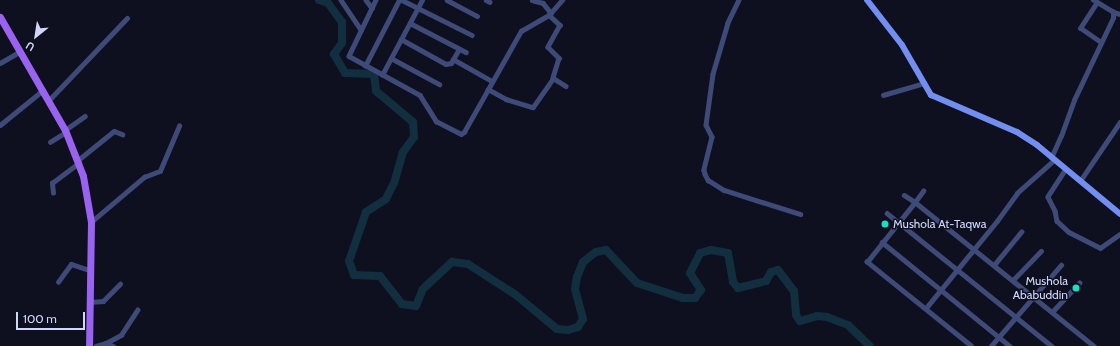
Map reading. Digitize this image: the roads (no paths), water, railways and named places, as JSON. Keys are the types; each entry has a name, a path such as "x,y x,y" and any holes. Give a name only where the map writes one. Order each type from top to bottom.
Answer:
{"main road":[{"path":"0,17 19,52 49,100 65,131 78,162 87,192 90,222 89,346"}],"street":[{"path":"341,0 361,30"},
{"path":"366,0 372,8"},
{"path":"376,0 348,54 365,66 420,95 436,121 461,134 521,31 550,14 562,0"},
{"path":"365,66 398,0"},
{"path":"402,0 419,7 472,35"},
{"path":"382,75 422,0"},
{"path":"447,0 477,16"},
{"path":"488,89 506,99 533,107 553,78 559,57 548,47 560,25 543,3 532,0"},
{"path":"739,0 728,23 713,74 706,125 712,137 704,170 705,174 708,180 724,190 800,214"},
{"path":"867,0 902,45 924,82 936,98 1008,127 1037,145 1120,214"},
{"path":"1101,42 1081,28 1095,2 1113,12 1120,14"},
{"path":"926,308 1017,193 1053,159 1074,100 1112,21 1113,12"},
{"path":"49,100 127,18"},
{"path":"410,23 466,52"},
{"path":"401,39 446,64 451,63 459,49"},
{"path":"0,63 19,52"},
{"path":"391,58 439,84"},
{"path":"453,59 492,81"},
{"path":"553,78 566,86"},
{"path":"883,95 924,82"},
{"path":"0,125 43,90"},
{"path":"50,142 85,116"},
{"path":"1080,180 1120,122"},
{"path":"90,222 144,177 160,171 179,126"},
{"path":"53,193 52,183 114,131 122,134"},
{"path":"1066,169 1048,198 1056,211 1057,221 1069,232 1100,248 1120,234"},
{"path":"923,191 867,262 926,308 971,346"},
{"path":"904,195 994,264 1091,345"},
{"path":"887,214 958,268 1015,317 1052,346"},
{"path":"994,264 1021,232"},
{"path":"882,242 1010,346"},
{"path":"1013,280 1041,251"},
{"path":"58,282 71,264 90,270"},
{"path":"991,346 998,336 1061,265"},
{"path":"1052,312 1079,283"},
{"path":"90,302 103,301 120,284"},
{"path":"96,346 106,343 120,335 137,310"},
{"path":"106,343 113,346"}],"waterway":[{"path":"319,0 328,3 342,22 342,43 334,54 345,73 374,74 376,91 413,122 414,137 403,152 394,183 386,199 366,212 349,261 354,275 380,276 402,304 416,306 423,289 452,262 468,264 516,295 557,329 568,330 578,327 583,319 575,289 577,277 583,262 596,252 606,250 637,283 683,298 695,298 701,290 690,273 700,253 711,250 728,253 733,282 738,288 766,281 771,272 778,270 794,291 796,315 800,321 817,316 827,317 848,325 870,346"}],"place":[{"name":"Mushola At-Taqwa","path":"885,224"},
{"name":"Mushola Ababuddin","path":"1076,288"}]}
